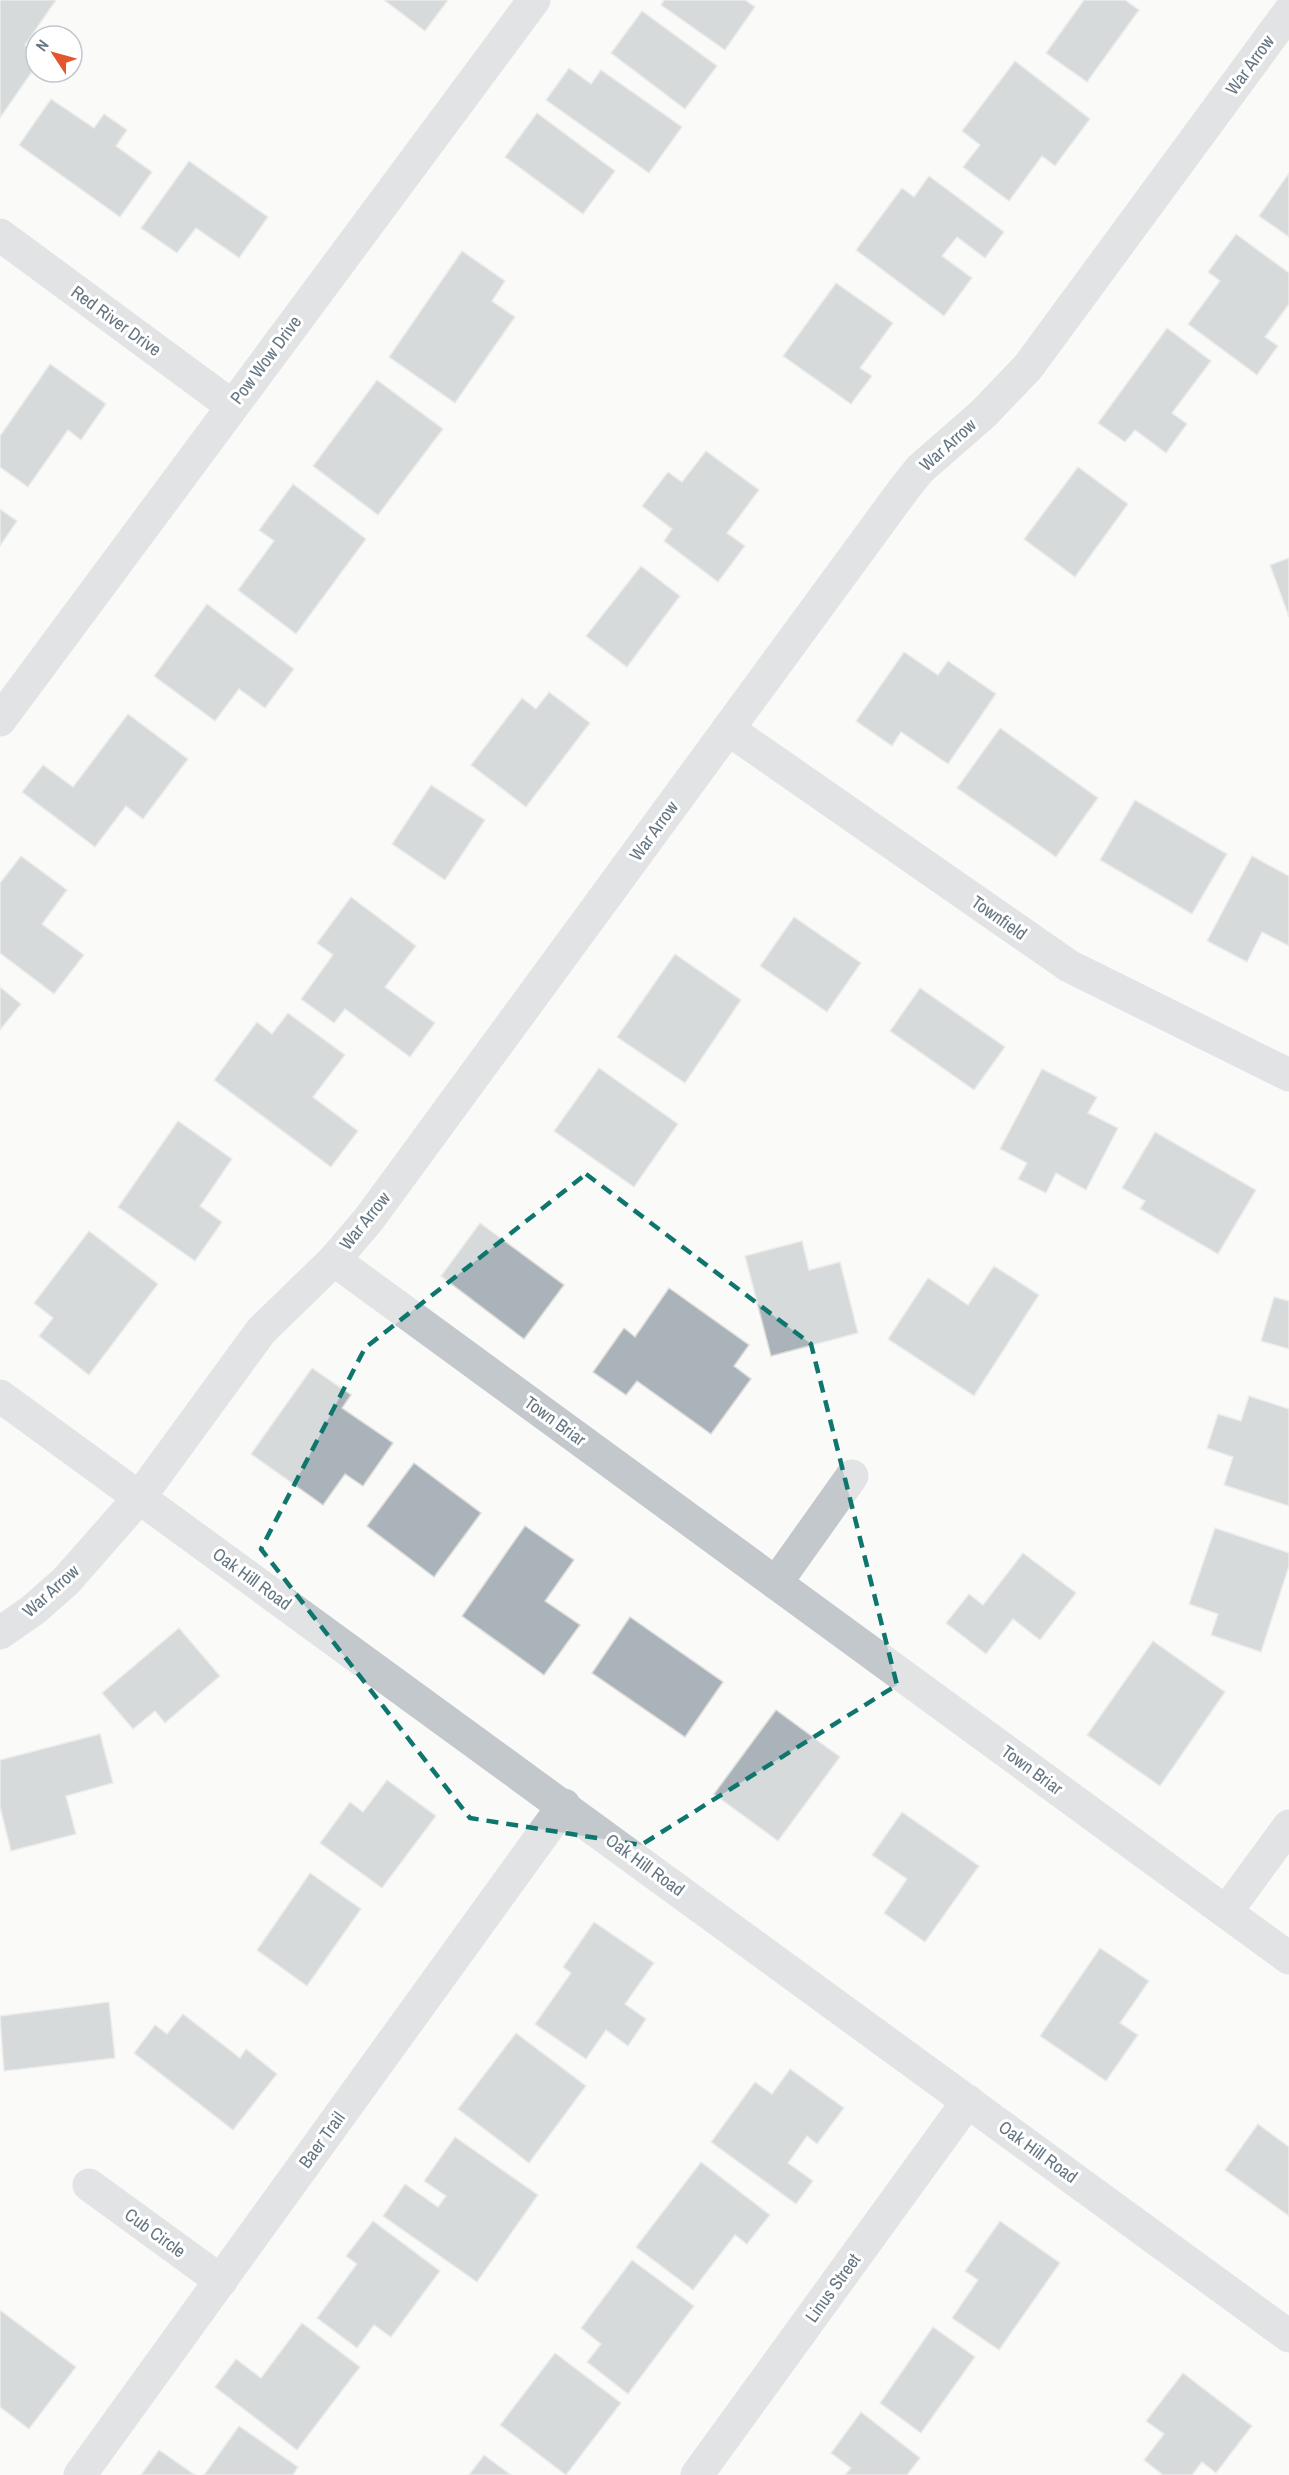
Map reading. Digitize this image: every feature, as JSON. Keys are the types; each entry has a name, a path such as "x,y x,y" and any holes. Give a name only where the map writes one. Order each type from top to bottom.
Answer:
{"street":[{"name":"Pow Wow Drive","path":"0,720 534,0"},
{"name":"War Arrow","path":"0,1633 33,1610 66,1581 139,1498 261,1331 334,1260 369,1219 904,489 920,469 983,414 1028,368 1289,12"},
{"name":"Red River Drive","path":"0,235 232,406"},
{"name":"Townfield","path":"728,729 1069,966 1289,1075"},
{"name":"Town Briar","path":"334,1260 1289,1958"},
{"name":"Oak Hill Road","path":"0,1396 1289,2336"},
{"path":"776,1582 852,1476"},
{"name":"Baer Trail","path":"80,2475 564,1806"},
{"path":"1226,1911 1289,1826"},
{"name":"Linus Street","path":"697,2475 968,2101"},
{"name":"Cub Circle","path":"89,2185 221,2281"}],"highlighted area":[{"path":"586,1174 811,1344 897,1685 641,1845 470,1818 261,1549 365,1348"}],"building":[{"path":"0,0 56,0 39,24 24,24 24,83 0,118"},
{"path":"384,0 448,0 425,31"},
{"path":"664,0 745,0 755,7 725,50 661,5"},
{"path":"1084,0 1125,0 1139,10 1087,82 1046,53"},
{"path":"642,11 717,66 685,109 611,53"},
{"path":"1015,61 1090,119 1055,166 1042,156 1009,201 963,167 980,145 962,131"},
{"path":"569,68 591,84 601,70 682,127 649,173 546,100"},
{"path":"51,99 94,128 104,114 127,130 116,146 152,172 120,217 19,145"},
{"path":"537,113 615,171 583,214 505,157"},
{"path":"189,161 268,217 239,258 196,228 177,253 141,228"},
{"path":"1289,173 1289,237 1259,216"},
{"path":"929,176 1004,232 985,258 957,237 942,256 972,278 944,316 856,250 902,188 914,197"},
{"path":"1236,234 1289,273 1289,304 1265,337 1278,346 1257,375 1188,324 1220,281 1208,272"},
{"path":"462,251 505,281 492,301 515,317 455,403 389,357"},
{"path":"836,283 893,323 860,368 872,376 851,404 783,356"},
{"path":"1167,328 1211,361 1172,413 1187,424 1166,453 1135,430 1125,442 1098,423"},
{"path":"50,364 106,404 81,440 68,430 28,487 0,467 0,436"},
{"path":"377,380 443,429 378,515 313,466"},
{"path":"706,451 759,490 727,533 745,546 718,582 664,541 672,529 642,506 668,472 682,482"},
{"path":"1078,467 1128,504 1075,577 1024,539"},
{"path":"293,484 366,539 296,634 238,590 274,541 259,530"},
{"path":"0,509 17,521 0,546"},
{"path":"1289,558 1289,617 1270,565"},
{"path":"641,566 680,596 627,667 586,636"},
{"path":"207,604 294,669 265,708 239,689 215,721 154,676"},
{"path":"904,652 938,675 948,661 996,694 948,764 901,732 892,746 856,721"},
{"path":"549,692 590,723 526,807 471,765 522,698 536,709"},
{"path":"128,714 188,759 143,819 126,806 95,847 22,792 43,765 73,787"},
{"path":"1000,728 1098,798 1056,857 957,788"},
{"path":"431,785 485,820 445,880 392,844"},
{"path":"1135,800 1227,854 1192,914 1100,860"},
{"path":"21,856 67,890 42,924 84,955 54,994 0,953 0,883"},
{"path":"1252,856 1289,876 1289,946 1262,932 1247,962 1207,941"},
{"path":"351,897 416,946 385,987 435,1023 410,1057 345,1009 334,1023 301,999 333,955 317,943"},
{"path":"794,917 861,963 827,1012 760,966"},
{"path":"675,954 741,1000 685,1083 617,1037"},
{"path":"0,987 21,1004 0,1030"},
{"path":"920,988 1005,1047 974,1090 890,1031"},
{"path":"288,1013 345,1055 313,1097 358,1131 331,1167 214,1080 257,1022 272,1034"},
{"path":"599,1068 678,1124 634,1187 554,1131"},
{"path":"1042,1069 1097,1097 1088,1113 1118,1128 1086,1190 1056,1173 1046,1193 1018,1179 1027,1163 1000,1149"},
{"path":"178,1121 232,1159 200,1206 222,1222 195,1261 118,1207"},
{"path":"1155,1132 1256,1190 1218,1254 1140,1209 1145,1201 1122,1188"},
{"path":"480,1223 564,1285 524,1339 441,1276"},
{"path":"89,1231 158,1284 89,1375 39,1336 53,1318 34,1303"},
{"path":"802,1241 809,1270 840,1262 858,1333 771,1356 745,1256"},
{"path":"994,1266 1039,1295 974,1396 888,1339 928,1278 968,1305"},
{"path":"669,1288 749,1345 734,1366 751,1379 711,1434 637,1381 626,1395 593,1372 624,1328 635,1337"},
{"path":"1274,1297 1289,1301 1289,1349 1261,1341"},
{"path":"312,1368 351,1395 342,1408 393,1443 363,1486 345,1474 323,1505 251,1454"},
{"path":"1249,1396 1289,1409 1289,1506 1224,1485 1233,1457 1207,1448 1218,1414 1241,1421"},
{"path":"414,1463 481,1513 434,1577 367,1526"},
{"path":"525,1526 574,1560 545,1601 580,1625 544,1675 462,1616"},
{"path":"1215,1528 1289,1553 1289,1566 1261,1652 1211,1635 1218,1614 1189,1604"},
{"path":"1023,1553 1076,1593 1040,1640 1013,1619 986,1654 946,1623 969,1594 983,1605"},
{"path":"630,1617 723,1682 685,1737 592,1673"},
{"path":"179,1628 220,1676 165,1723 155,1711 133,1729 102,1693"},
{"path":"1153,1641 1225,1692 1160,1786 1087,1735"},
{"path":"776,1710 840,1757 778,1841 714,1794"},
{"path":"100,1734 113,1783 66,1796 76,1834 11,1851 0,1807 0,1760"},
{"path":"387,1780 436,1816 382,1888 320,1843 350,1802 363,1812"},
{"path":"902,1812 979,1866 925,1942 884,1913 907,1879 872,1855"},
{"path":"310,1873 361,1909 307,1986 257,1950"},
{"path":"594,1922 654,1963 625,2004 646,2019 628,2046 606,2030 586,2059 535,2024 571,1973 563,1967"},
{"path":"1100,1948 1149,1981 1120,2023 1138,2035 1106,2081 1040,2036"},
{"path":"109,2002 115,2058 4,2071 0,2016"},
{"path":"183,2014 240,2058 246,2049 277,2074 233,2130 134,2053 155,2025 167,2034"},
{"path":"516,2033 586,2086 529,2163 458,2109"},
{"path":"790,2069 844,2108 817,2144 807,2136 788,2163 813,2181 796,2204 711,2142 755,2082 772,2094"},
{"path":"1258,2124 1289,2147 1289,2216 1225,2170"},
{"path":"455,2137 538,2195 477,2282 383,2216 405,2184 438,2207 446,2196 424,2181"},
{"path":"701,2162 770,2215 747,2244 735,2235 693,2290 636,2247"},
{"path":"373,2221 440,2271 391,2337 374,2325 357,2348 317,2318 357,2264 346,2256"},
{"path":"1000,2221 1060,2263 999,2350 952,2318 978,2280 965,2271"},
{"path":"632,2260 694,2306 628,2394 587,2362 601,2344 581,2328"},
{"path":"0,2310 76,2367 29,2429 0,2407"},
{"path":"302,2323 360,2367 297,2450 215,2387 236,2359 261,2378"},
{"path":"933,2327 975,2357 921,2433 880,2403"},
{"path":"555,2353 621,2403 566,2475 500,2425"},
{"path":"1183,2373 1252,2426 1216,2473 1202,2462 1192,2475 1163,2475 1144,2460 1164,2434 1146,2421"},
{"path":"861,2412 920,2458 907,2475 845,2475 851,2468 831,2453"},
{"path":"239,2426 298,2467 293,2475 204,2475"},
{"path":"159,2450 195,2475 141,2475"},
{"path":"484,2455 511,2475 469,2475"}]}
